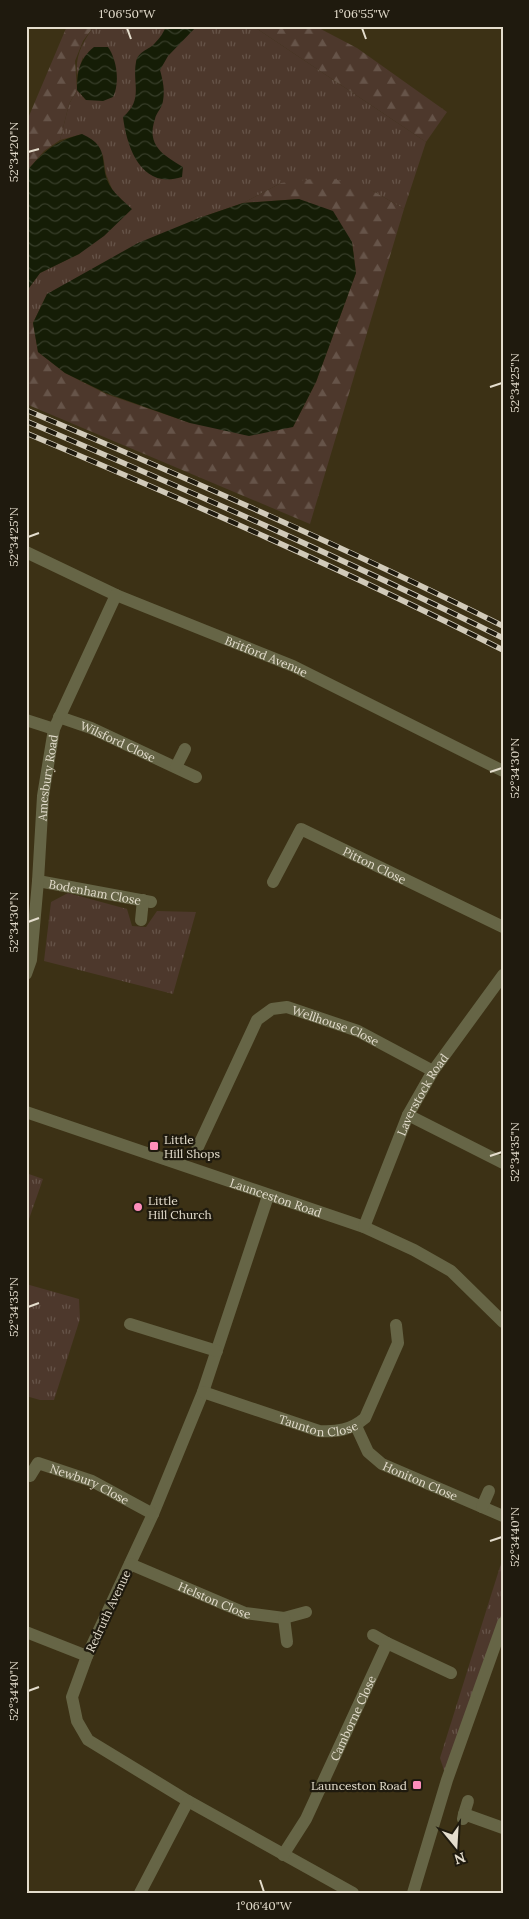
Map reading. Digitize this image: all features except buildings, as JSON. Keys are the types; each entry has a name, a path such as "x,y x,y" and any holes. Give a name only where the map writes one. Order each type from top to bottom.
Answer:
{"street":[{"name":"Britford Avenue","path":"26,552 116,595 293,666 503,771"},
{"name":"Amesbury Road","path":"26,974 31,960 43,796 56,723 116,595"},
{"name":"Wilsford Close","path":"26,720 91,728 196,778"},
{"path":"176,767 185,749"},
{"name":"Pitton Close","path":"273,882 301,829 503,927"},
{"name":"Bodenham Close","path":"38,881 147,901 140,920"},
{"name":"Laverstock Road","path":"364,1227 408,1115 433,1071 503,975"},
{"name":"Wellhouse Close","path":"197,1149 257,1020 272,1009 286,1007 358,1031 433,1071"},
{"name":"Launceston Road","path":"26,1112 268,1196 364,1227 414,1250 451,1271 503,1322"},
{"path":"408,1115 503,1163"},
{"name":"Redruth Avenue","path":"268,1196 203,1392 152,1514 87,1656 72,1697 77,1720 88,1740 188,1801 352,1893"},
{"path":"130,1324 217,1351"},
{"name":"Taunton Close","path":"203,1392 318,1431 337,1432 356,1426 365,1418 398,1343 396,1325"},
{"name":"Honiton Close","path":"356,1426 368,1452 382,1464 503,1516"},
{"name":"Newbury Close","path":"30,1476 38,1463 92,1481 152,1514"},
{"path":"482,1507 489,1491"},
{"name":"Helston Close","path":"130,1564 245,1612 284,1618 306,1612"},
{"path":"284,1618 287,1642"},
{"path":"412,1893 447,1780 503,1623"},
{"path":"26,1632 87,1656"},
{"path":"373,1635 451,1673"},
{"name":"Camborne Close","path":"283,1855 306,1819 387,1643"},
{"path":"140,1893 188,1801"},
{"path":"465,1811 503,1828"}],"green space":[{"path":"67,26 94,26 83,41 75,61 77,90 69,104 60,140 44,151 26,172 26,123"},
{"path":"94,26 253,26 426,142 404,209 373,191 281,183 243,203 199,218 47,294 33,323 26,322 26,292 40,273 79,254 112,189 106,174 103,155 82,134 60,140 69,104 77,90 86,100 83,57 77,75 77,61 83,43"},
{"path":"253,26 315,26 357,48 447,112 426,142"},
{"path":"328,177 373,191 404,209 310,524 26,404 26,322 33,323 38,352 65,373 106,394 190,423 293,427 316,382 356,273 352,242 299,199 243,203 281,183"},
{"path":"68,893 127,909 132,926 146,927 157,911 196,912 173,994 44,961 51,902"},
{"path":"26,1173 43,1179 29,1219 26,1218"},
{"path":"26,1284 79,1299 80,1319 54,1400 40,1400 26,1396"},
{"path":"503,1557 503,1623 447,1780 440,1758"}],"water":[{"path":"166,26 197,26 168,56 160,70 164,97 156,117 153,136 158,148 183,167 182,177 168,179 156,178 139,164 128,142 123,117 133,104 135,97 137,58 157,41"},
{"path":"94,47 108,47 114,58 117,78 115,91 113,97 103,101 86,100 77,90 80,66 85,56"},
{"path":"82,134 92,139 98,145 103,158 107,181 114,192 132,209 104,236 79,254 40,273 26,292 26,172 51,148 64,140"},
{"path":"299,199 333,211 352,242 356,273 316,382 293,427 249,436 190,423 106,393 65,373 38,352 33,323 47,294 138,243 199,218 243,203"}],"railway":[{"path":"26,410 266,514 503,626"},
{"path":"26,421 266,526 503,638"},
{"path":"26,433 266,537 385,592 503,650"}],"place":[{"name":"Little Hill Shops","path":"154,1146"},
{"name":"Little Hill Church","path":"138,1207"},
{"name":"Launceston Road","path":"417,1785"}]}
